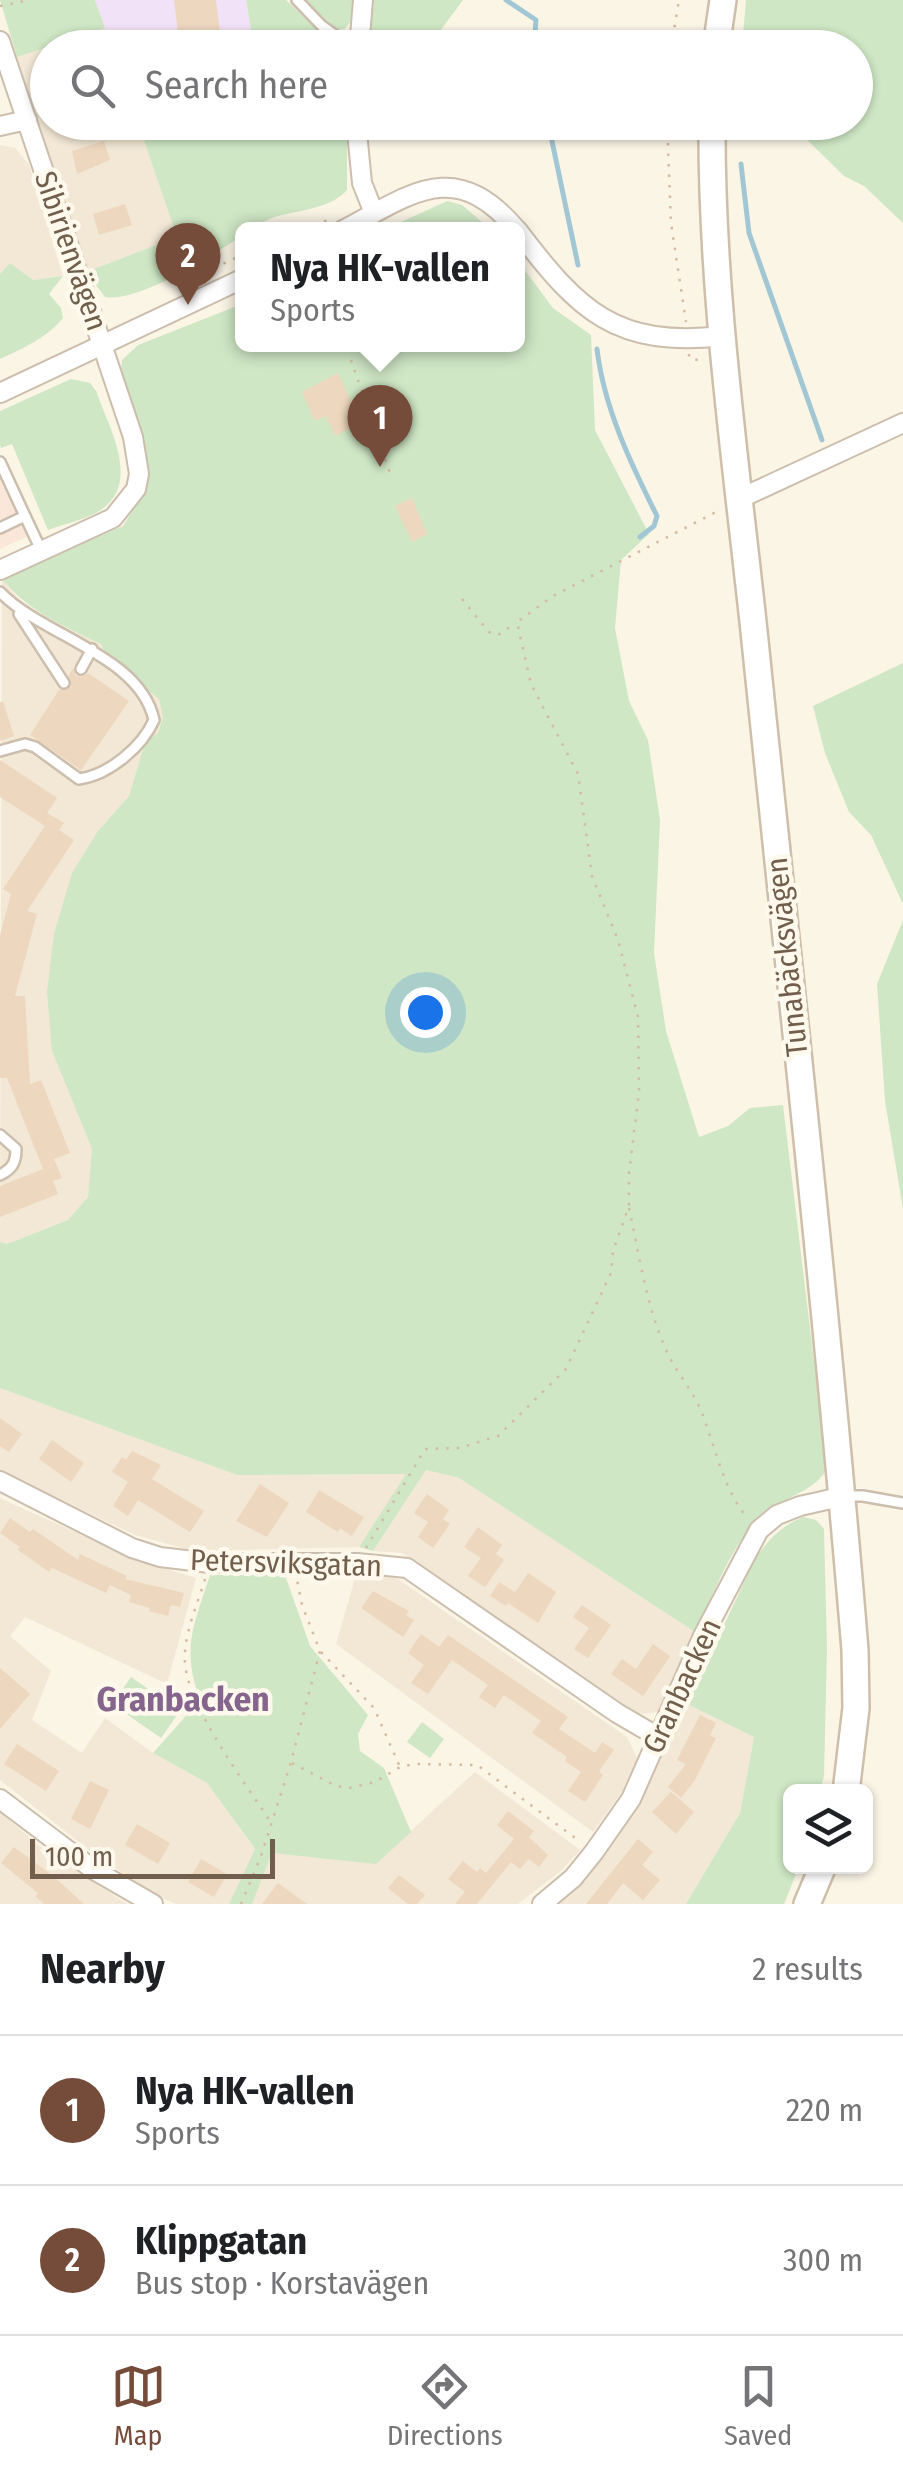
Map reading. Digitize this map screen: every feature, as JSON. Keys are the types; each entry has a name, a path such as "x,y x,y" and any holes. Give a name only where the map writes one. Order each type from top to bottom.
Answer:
{"street":[{"path":"359,30 363,0"},
{"path":"719,30 723,0"},
{"name":"Sibirienvägen","path":"0,41 30,129"},
{"path":"0,126 27,120"},
{"name":"Sibirienvägen","path":"0,570 113,518 136,488 139,474 133,437 34,140"},
{"path":"358,140 362,183 374,214"},
{"name":"Tunabäcksvägen","path":"712,140 711,184 722,336 812,1182 854,1650 856,1708 847,1784"},
{"path":"358,222 416,193 446,186 478,195 510,222"},
{"path":"525,240 594,314 643,336 690,340 722,336"},
{"path":"0,393 235,282"},
{"path":"741,498 903,423"},
{"name":"Petersviksgatan","path":"0,1481 132,1548 160,1557 210,1564 357,1563 406,1568 616,1713 658,1737"},
{"path":"759,1530 800,1506 840,1496"},
{"name":"Granbacken","path":"542,1904 573,1878 631,1799 703,1636 759,1530"},
{"path":"0,1799 94,1870 153,1904"},
{"path":"807,1904 820,1874"}],"lane":[{"path":"296,0 328,30"},
{"path":"0,462 40,550"},
{"path":"0,528 26,516"},
{"path":"0,592 64,683"},
{"path":"0,752 25,744 35,747 79,779 104,771 141,742 154,720 151,706 138,689 104,658 14,608"},
{"path":"81,669 92,649"},
{"path":"0,1135 16,1149 16,1160 10,1170 0,1175"},
{"path":"840,1496 903,1503"}],"path":[{"path":"0,6 29,0"},
{"path":"674,30 680,0"},
{"path":"667,140 671,223 690,340 689,358 710,366"},
{"path":"195,276 235,258"},
{"path":"351,360 390,473"},
{"path":"462,599 489,632 498,635 553,596 741,498"},
{"path":"517,622 531,684 578,774 592,876 618,940 638,1017 639,1092 629,1206 646,1292 670,1358 699,1405 733,1499 759,1530"},
{"path":"357,1563 426,1449 458,1448 498,1436 566,1369 611,1273 613,1251 629,1206"},
{"path":"210,1564 189,1631 185,1662 188,1678 221,1746 270,1822"},
{"path":"294,1564 302,1605 320,1651 374,1708 400,1768"},
{"path":"241,1904 291,1762 320,1651"},
{"path":"291,1762 336,1786 349,1788 374,1782 414,1764 477,1764 594,1852"}],"shaded area":[{"path":"95,0 246,0 251,30 105,30"},
{"path":"30,53 30,98 17,57"},
{"path":"44,140 144,140 177,237 86,272"},
{"path":"0,145 15,148 29,165 63,276 33,280 10,263 0,274"},
{"path":"0,480 28,536 0,549"},
{"path":"2,579 20,600 47,619 101,644 106,655 159,699 163,717 158,733 145,742 129,796 98,831 52,1051 92,1149 88,1197 68,1220 7,1244 0,1242"},
{"path":"0,1388 237,1475 407,1474 359,1547 194,1551 135,1535 0,1471"},
{"path":"426,1470 459,1478 695,1632 658,1712 638,1714 402,1553 373,1551"},
{"path":"0,1498 137,1560 196,1578 167,1684 25,1617 10,1636 51,1671 32,1720 82,1753 105,1718 153,1753 207,1783 255,1850 229,1904 176,1904 158,1896 98,1857 0,1780"},
{"path":"379,1573 398,1579 627,1737 637,1758 621,1793 593,1832 336,1644 356,1575"},
{"path":"687,1704 754,1737 740,1813 686,1904 557,1904 603,1857 628,1822"},
{"path":"475,1772 580,1850 562,1870 518,1904 252,1904 272,1853 376,1863"},
{"path":"0,1812 39,1846 127,1904 0,1904"}],"green space":[{"path":"0,0 95,0 105,28 30,30 30,53 17,57"},
{"path":"246,0 286,0 318,30 251,30"},
{"path":"301,0 353,0 350,22 345,29 337,30"},
{"path":"373,0 463,0 441,30 370,30"},
{"path":"746,0 903,0 903,223 864,186 844,176 807,140 873,140 873,30 743,30"},
{"path":"144,140 347,140 347,190 331,202 264,222 235,222 235,240 176,276 136,293 105,297 86,272 177,237"},
{"path":"447,201 462,205 482,222 401,222"},
{"path":"10,263 33,280 63,276 49,294 61,308 63,318 42,337 0,359 0,274"},
{"path":"525,270 553,308 591,335 595,430 649,534 621,560 615,628 629,701 648,740 660,820 654,953 666,1031 699,1137 728,1126 750,1108 783,1105 827,1469 812,1485 765,1512 747,1532 695,1632 459,1478 426,1470 373,1551 359,1547 406,1474 237,1475 0,1388 0,1242 7,1244 68,1220 88,1197 92,1149 52,1051 47,992 54,934 72,873 98,831 129,796 145,742 158,733 163,717 159,699 106,655 101,644 35,609 2,579 123,526 138,502 147,479 146,455 120,380 122,360 138,345 235,307 235,352 525,352"},
{"path":"71,379 90,383 96,391 118,453 119,485 101,510 48,530 12,444 1,448 0,411"},
{"path":"903,663 903,904 871,835 849,812 825,753 813,706"},
{"path":"903,920 903,1209 885,1101 877,984"},
{"path":"803,1517 816,1520 824,1529 827,1648 822,1784 783,1784 783,1874 796,1874 784,1904 686,1904 740,1813 754,1737 687,1704 755,1559 788,1525"},
{"path":"210,1575 285,1575 310,1646 368,1715 358,1734 360,1751 384,1768 411,1832 376,1864 272,1853 252,1904 229,1904 255,1849 207,1783 153,1753 200,1700 191,1666 192,1637"},
{"path":"131,1677 180,1711 161,1738 112,1704"},
{"path":"422,1722 444,1739 430,1758 407,1742"}],"building":[{"path":"174,0 216,0 220,30 178,30"},
{"path":"104,141 110,160 77,174 72,151"},
{"path":"125,204 132,225 99,235 93,214"},
{"path":"338,373 361,423 335,436 326,416 315,421 302,392"},
{"path":"412,498 427,534 412,542 395,506"},
{"path":"73,668 76,676 88,673 129,701 81,770 30,735 59,690 71,687 69,675"},
{"path":"3,701 14,736 0,741 0,702"},
{"path":"0,760 57,798 47,813 64,823 59,830 74,840 27,911 37,914 15,996 25,996 30,1084 41,1080 70,1153 54,1159 62,1178 53,1181 58,1194 0,1217 0,1186 43,1169 7,1078 0,1078 0,935 11,894 3,889 45,826 0,797"},
{"path":"0,1418 22,1434 9,1452 0,1446"},
{"path":"52,1440 84,1463 71,1482 39,1459"},
{"path":"132,1451 161,1465 152,1479 204,1511 190,1532 138,1500 128,1516 113,1506 128,1482 112,1472 122,1457 126,1460"},
{"path":"260,1484 289,1503 267,1537 236,1521"},
{"path":"319,1490 364,1517 352,1536 306,1512"},
{"path":"427,1494 449,1510 443,1519 450,1524 433,1548 418,1537 428,1522 414,1513"},
{"path":"10,1518 78,1560 80,1554 127,1576 125,1579 184,1593 180,1607 171,1605 168,1616 149,1611 150,1608 129,1602 131,1595 110,1585 106,1593 52,1568 49,1572 0,1533"},
{"path":"478,1527 502,1545 496,1554 504,1560 485,1587 468,1576 481,1558 464,1547"},
{"path":"528,1573 556,1592 538,1623 490,1596 499,1582 515,1592"},
{"path":"373,1591 409,1611 406,1615 414,1620 403,1637 361,1608"},
{"path":"582,1605 611,1625 588,1658 574,1649 589,1628 573,1617"},
{"path":"421,1634 439,1647 448,1635 568,1717 559,1729 595,1753 602,1742 614,1750 585,1802 568,1791 581,1772 565,1761 567,1757 532,1733 541,1721 504,1695 495,1708 479,1697 488,1685 452,1660 428,1694 411,1683 424,1665 408,1653"},
{"path":"653,1644 670,1656 643,1696 611,1674 622,1659 636,1669"},
{"path":"0,1668 30,1694 0,1729"},
{"path":"700,1715 716,1723 710,1735 716,1738 695,1780 681,1798 668,1787 686,1764 677,1760"},
{"path":"17,1744 59,1771 46,1791 4,1764"},
{"path":"90,1781 109,1790 90,1829 71,1819"},
{"path":"671,1792 694,1812 676,1834 652,1812"},
{"path":"508,1811 534,1831 529,1837 548,1855 539,1867 529,1859 520,1869 511,1862 477,1904 455,1904 465,1892 448,1879 463,1861 477,1872 480,1868 486,1873 514,1839 497,1825"},
{"path":"137,1824 170,1843 158,1864 125,1845"},
{"path":"638,1839 653,1852 642,1865 660,1880 643,1900 623,1883 607,1904 586,1904"},
{"path":"14,1847 84,1904 44,1904 35,1896 38,1893 1,1863"},
{"path":"201,1859 227,1874 214,1897 188,1882"},
{"path":"399,1875 425,1895 417,1904 408,1904 388,1888"},
{"path":"278,1883 307,1904 262,1904"}],"waterway":[{"path":"506,0 536,20 535,30"},
{"path":"552,140 578,265"},
{"path":"741,164 749,233 822,440"},
{"path":"597,349 612,414 657,516 654,526 640,537"}],"place":[{"name":"Klippgatan","path":"188,305"},
{"name":"Nya HK-vallen","path":"380,467"}],"district":[{"name":"Granbacken","path":"183,1699"}]}
